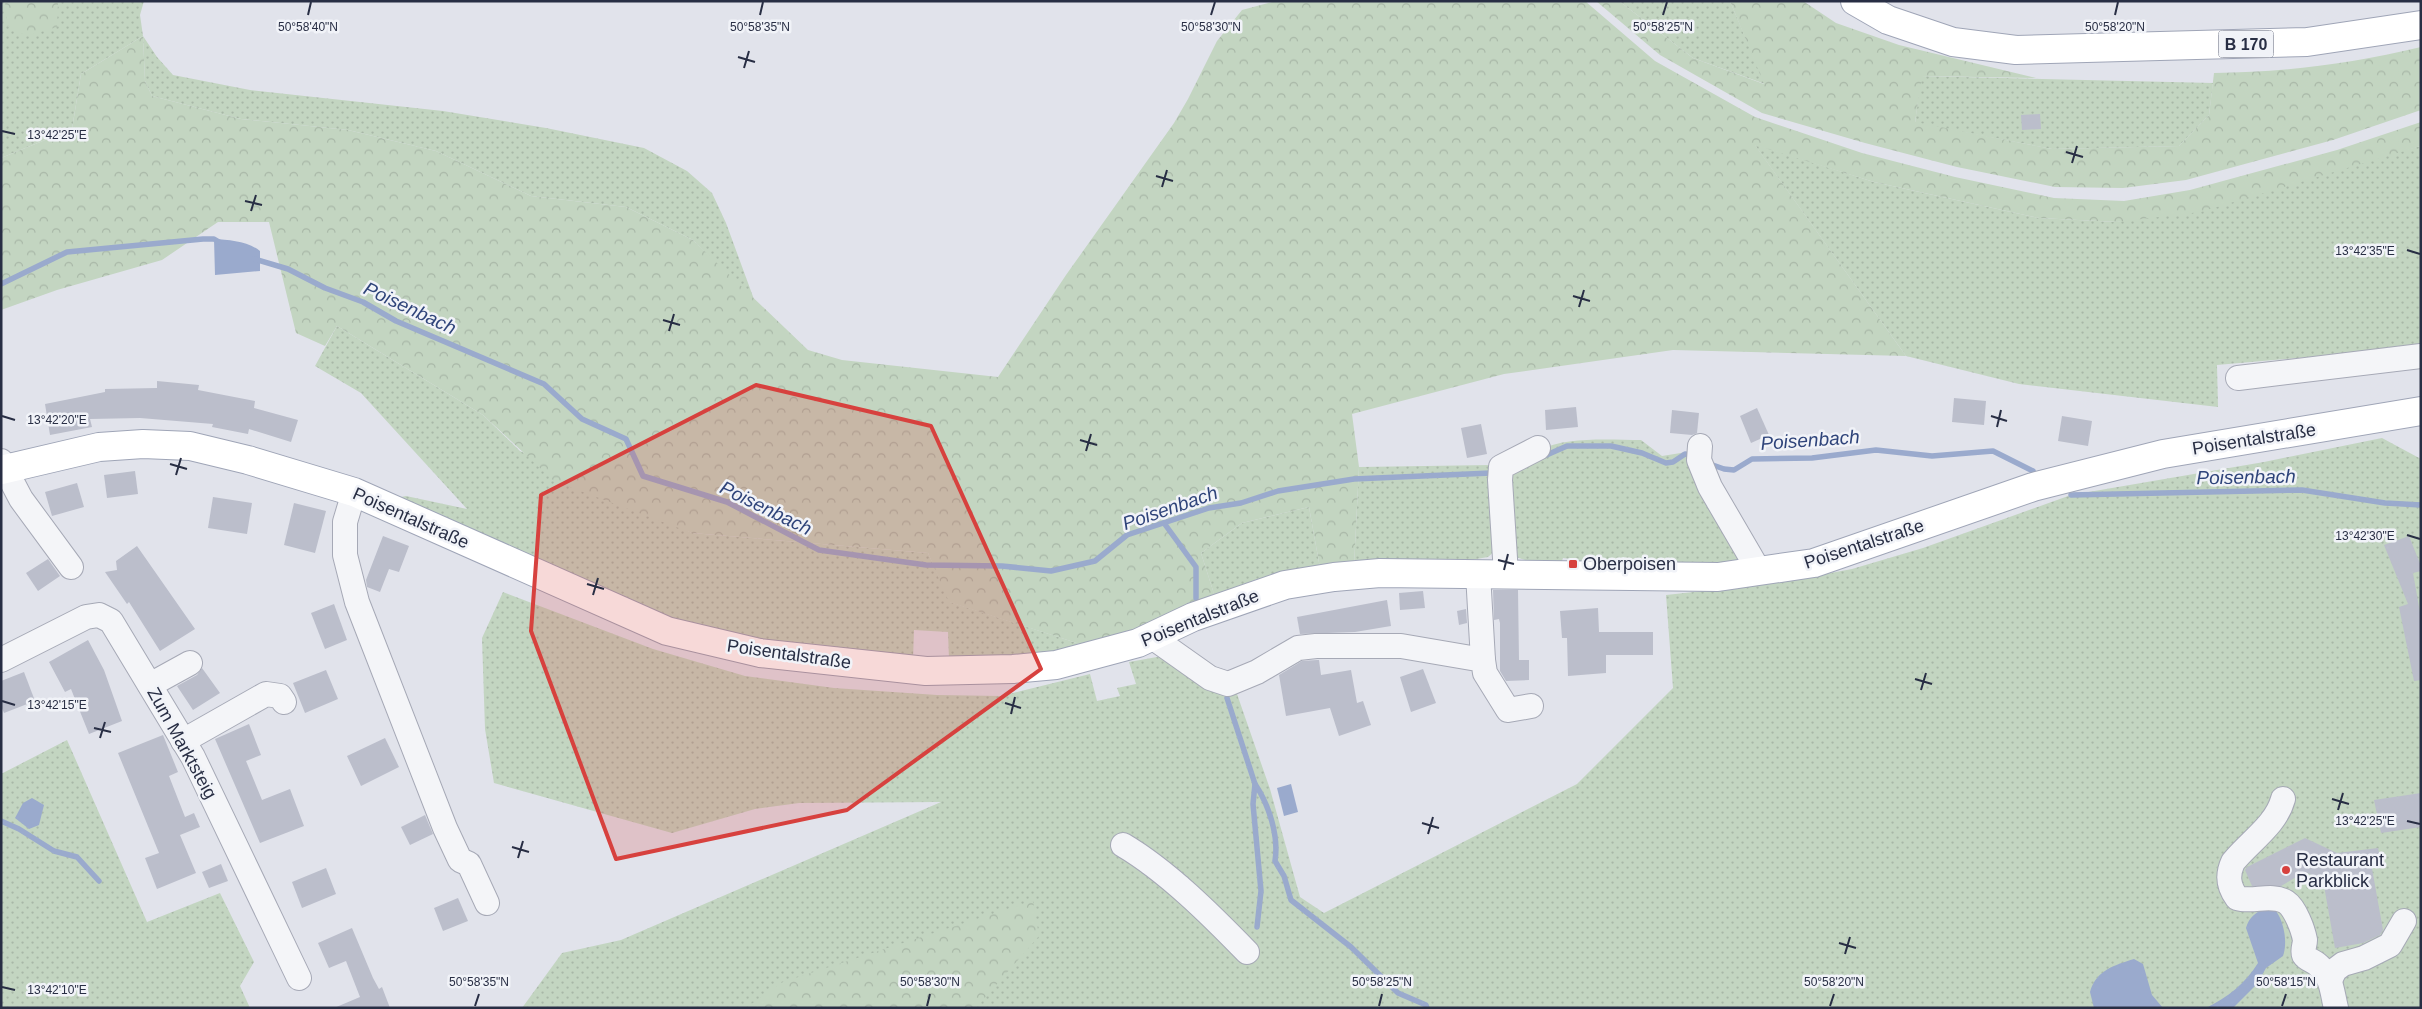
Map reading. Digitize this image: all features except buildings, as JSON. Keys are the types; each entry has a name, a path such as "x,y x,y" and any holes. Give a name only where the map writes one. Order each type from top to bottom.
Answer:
{"main road":[{"name":"B 170","path":"1855,1 1888,20 1953,42 2016,50 2307,42 2405,29 2421,25"},
{"name":"Poisentalstraße","path":"2,467 99,447 143,444 190,446 248,460 354,492 666,632 760,654 926,671 1013,669 1056,665 1138,643 1193,617 1285,585 1334,577 1380,573 1718,577 1814,563 2033,487 2163,454 2421,411"}],"street":[{"path":"2238,378 2421,356"},
{"path":"1506,574 1500,480 1501,466 1538,448"},
{"path":"1699,453 1710,487 1760,571"},
{"path":"2,467 21,500 71,567"},
{"path":"354,492 346,522 345,555 357,602 445,828 460,860 469,864 487,904"},
{"path":"1478,574 1485,673 1508,710 1531,706"},
{"name":"Zum Marktsteig","path":"1,660 86,617 99,615 111,621 183,741 299,978"},
{"path":"1152,638 1210,678 1228,684 1257,672 1298,648 1316,646 1401,646 1483,660"},
{"path":"150,685 190,663"},
{"path":"183,741 266,694 280,696 284,702"},
{"path":"2282,799 2280,811 2233,862 2229,870 2228,881 2237,898 2251,901 2268,898 2286,902 2300,924 2305,939 2304,956 2337,972"},
{"path":"1123,845 1181,888 1247,952"},
{"path":"2337,972 2390,945 2404,921"},
{"path":"2336,1008 2337,972"}],"highlighted area":[{"path":"756,385 931,426 1041,669 847,810 616,859 531,631 541,495"}],"green space":[{"path":"1,1 144,1 140,15 143,36 81,74 72,129 1,158"},
{"path":"5,1 58,1 57,27 26,36 7,25"},
{"path":"1276,1 1585,1 1655,61 1755,117 1862,153 1955,177 2054,198 2124,201 2190,190 2337,150 2421,122 2421,146 2200,212 2117,222 2039,218 1874,182 1755,145 1906,356 1673,350 1504,374 1352,414 1359,467 1354,566 1320,568 1309,507 1242,523 1201,553 1215,597 1150,625 1086,646 949,602 928,553 692,533 554,481 483,415 337,326 325,346 296,333 269,222 218,222 162,260 57,290 1,310 1,158 72,129 81,74 143,36 145,81 152,96 241,119 348,130 436,151 531,196 626,207 693,240 808,350 842,360 998,377 1066,275 1174,123 1217,41 1242,10"},
{"path":"1596,1 1619,1 1693,58 1764,84 1730,1 1803,1 1836,23 1899,45 2036,78 1922,76 1915,122 2052,149 2179,146 2209,115 2214,73 2267,71 2318,66 2421,47 2421,110 2333,140 2186,180 2123,188 2055,187 1957,167 1762,113 1660,55"},
{"path":"1619,1 1730,1 1765,84 1693,58"},
{"path":"143,36 157,57 173,75 250,90 443,111 546,128 644,148 687,171 712,193 726,223 755,302 693,240 626,207 531,196 436,151 348,130 241,119 152,96 145,81"},
{"path":"1921,76 2213,83 2209,115 2179,146 2052,149 1915,123"},
{"path":"1754,144 1874,182 2039,218 2117,222 2421,146 2421,347 2217,365 2218,407 2019,384 1906,356"},
{"path":"337,326 483,415 520,451 692,533 928,553 950,602 1086,646 1031,658 949,659 948,632 914,630 913,659 797,649 666,620 396,498 406,496 467,509 361,393 315,366"},
{"path":"2382,438 2421,459 2421,1008 522,1008 562,953 621,940 941,802 799,803 755,809 672,833 494,783 485,729 482,638 503,592 653,649 745,676 834,688 937,695 1001,696 1090,674 1097,701 1120,696 1117,688 1136,684 1129,662 1157,657 1163,658 1218,693 1237,694 1270,789 1300,897 1324,913 1577,784 1673,688 1666,595 1777,583 1852,569 1923,548 2071,495 2264,462"},
{"path":"1641,440 1662,456 1693,451 1741,562 1721,566 1585,565 1563,558 1562,561 1548,563 1535,562 1509,554 1509,475 1532,455 1550,446 1576,441"},
{"path":"1491,465 1495,551 1488,557 1471,560 1354,566 1359,467"},
{"path":"1309,507 1320,568 1257,579 1215,597 1201,553 1242,523"},
{"path":"67,740 147,922 220,893 254,962 240,986 250,1008 1,1008 1,774"},
{"path":"1033,901 1039,936 976,1008 746,1008 783,982"}],"water":[{"path":"214,239 250,245 260,251 260,271 215,275"},
{"path":"1291,784 1298,812 1284,816 1277,788"},
{"path":"32,798 44,805 39,825 29,829 15,818 23,803"},
{"path":"2266,908 2276,911 2281,921 2285,939 2283,956 2266,968 2257,984 2233,1008 2206,1008 2235,989 2258,963 2246,928 2253,915"},
{"path":"2134,959 2143,964 2152,995 2163,1008 2094,1008 2090,992 2097,978 2113,966"}],"waterway":[{"name":"Poisenbach","path":"1,284 67,252 203,239 214,239 219,242"},
{"name":"Poisenbach","path":"254,259 288,269 325,288 363,302 396,321 544,384 582,419 626,439 643,476 727,502 819,550 926,565 1002,566 1051,571 1095,561 1127,535 1209,508 1241,503 1278,491 1354,479 1491,473"},
{"name":"Poisenbach","path":"1542,457 1567,446 1611,446 1642,453 1666,463 1673,462 1685,454 1695,456"},
{"name":"Poisenbach","path":"1707,463 1724,469 1734,470 1752,459 1812,458 1876,450 1932,456 1993,451 2033,471"},
{"name":"Poisenbach","path":"2071,495 2302,490 2385,503 2421,505"},
{"path":"1164,523 1196,567 1196,598"},
{"path":"1227,698 1255,784 1253,804 1261,891 1257,927"},
{"path":"1255,784 1269,811 1276,841 1275,861 1284,876 1291,900 1351,947 1398,993 1426,1005 1427,1008"},
{"path":"1,821 19,829 54,851 77,857 99,881"}],"place":[{"name":"Oberpoisen","path":"1573,564"},
{"name":"Restaurant Parkblick","path":"2286,870"}]}
